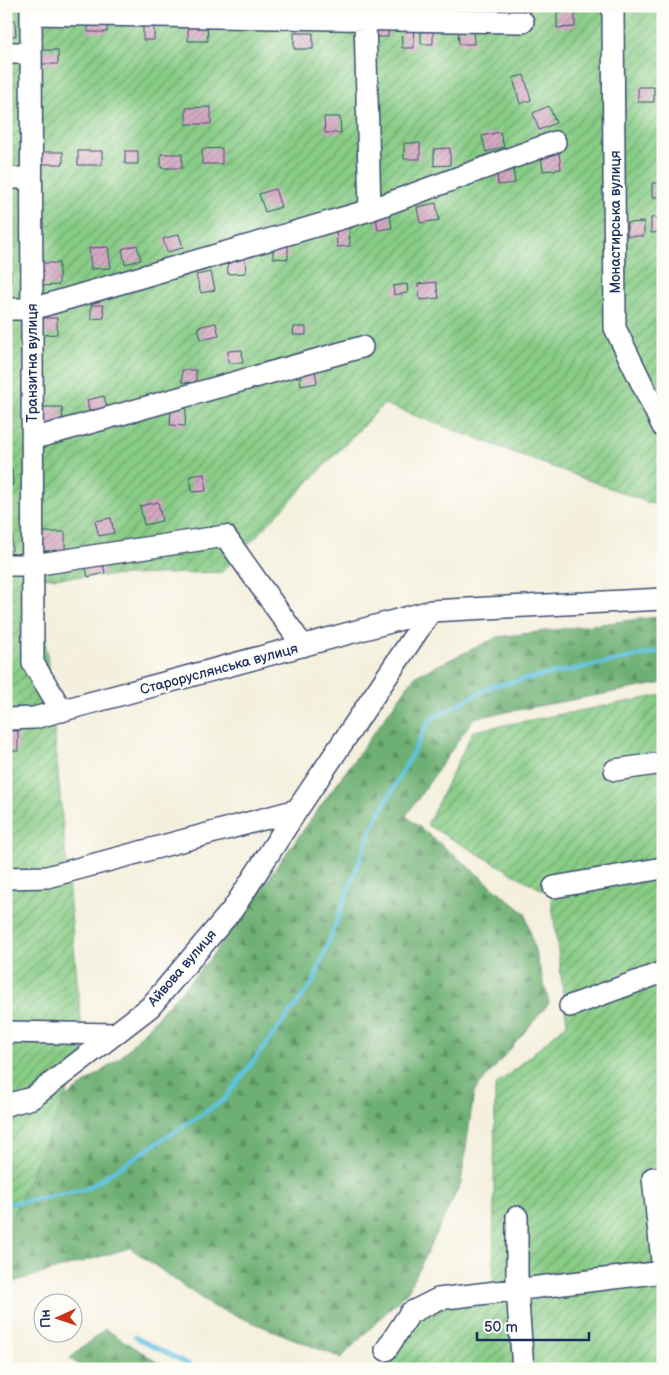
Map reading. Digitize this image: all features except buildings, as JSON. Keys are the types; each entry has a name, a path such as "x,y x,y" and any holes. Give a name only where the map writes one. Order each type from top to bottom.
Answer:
{"street":[{"name":"Монастирська вулиця","path":"613,6 615,328 663,427"},
{"path":"31,10 365,20 524,22"},
{"name":"Транзитна вулиця","path":"31,10 33,663 62,711"},
{"path":"365,20 370,210"},
{"path":"6,53 31,53"},
{"path":"6,309 32,309 370,210 555,142"},
{"path":"6,178 31,178"},
{"path":"32,439 362,347"},
{"path":"6,565 32,565 226,536 303,646"},
{"name":"Староруслянська вулиця","path":"6,719 34,718 62,711 431,611 663,599"},
{"path":"6,878 47,877 297,810 431,611"},
{"path":"615,770 663,763"},
{"name":"Айвова вулиця","path":"6,1105 32,1098 150,1007 233,909 297,810"},
{"path":"554,887 663,868"},
{"path":"570,1006 663,972"},
{"path":"6,1032 114,1034"},
{"path":"386,1350 410,1313 438,1298 663,1271 653,1178"},
{"path":"517,1217 517,1289 522,1369"}],"green space":[{"path":"6,6 663,6 663,508 384,404 222,572 40,578 84,1054 6,1231"},
{"path":"663,616 663,683 474,718 406,816 525,913 549,1003 474,1092 461,1183 408,1291 341,1358 212,1306 130,1248 6,1284 6,1130 24,1128 121,1057 209,960 415,676 498,637"},
{"path":"663,695 663,1369 386,1369 402,1328 424,1307 493,1295 495,1086 567,1024 551,895 427,825 473,731"},
{"path":"105,1329 169,1369 83,1369 70,1358"}],"waterway":[{"path":"6,1205 86,1189 224,1100 314,981 372,828 430,720 492,686 663,651"},
{"path":"135,1337 198,1369"}]}
